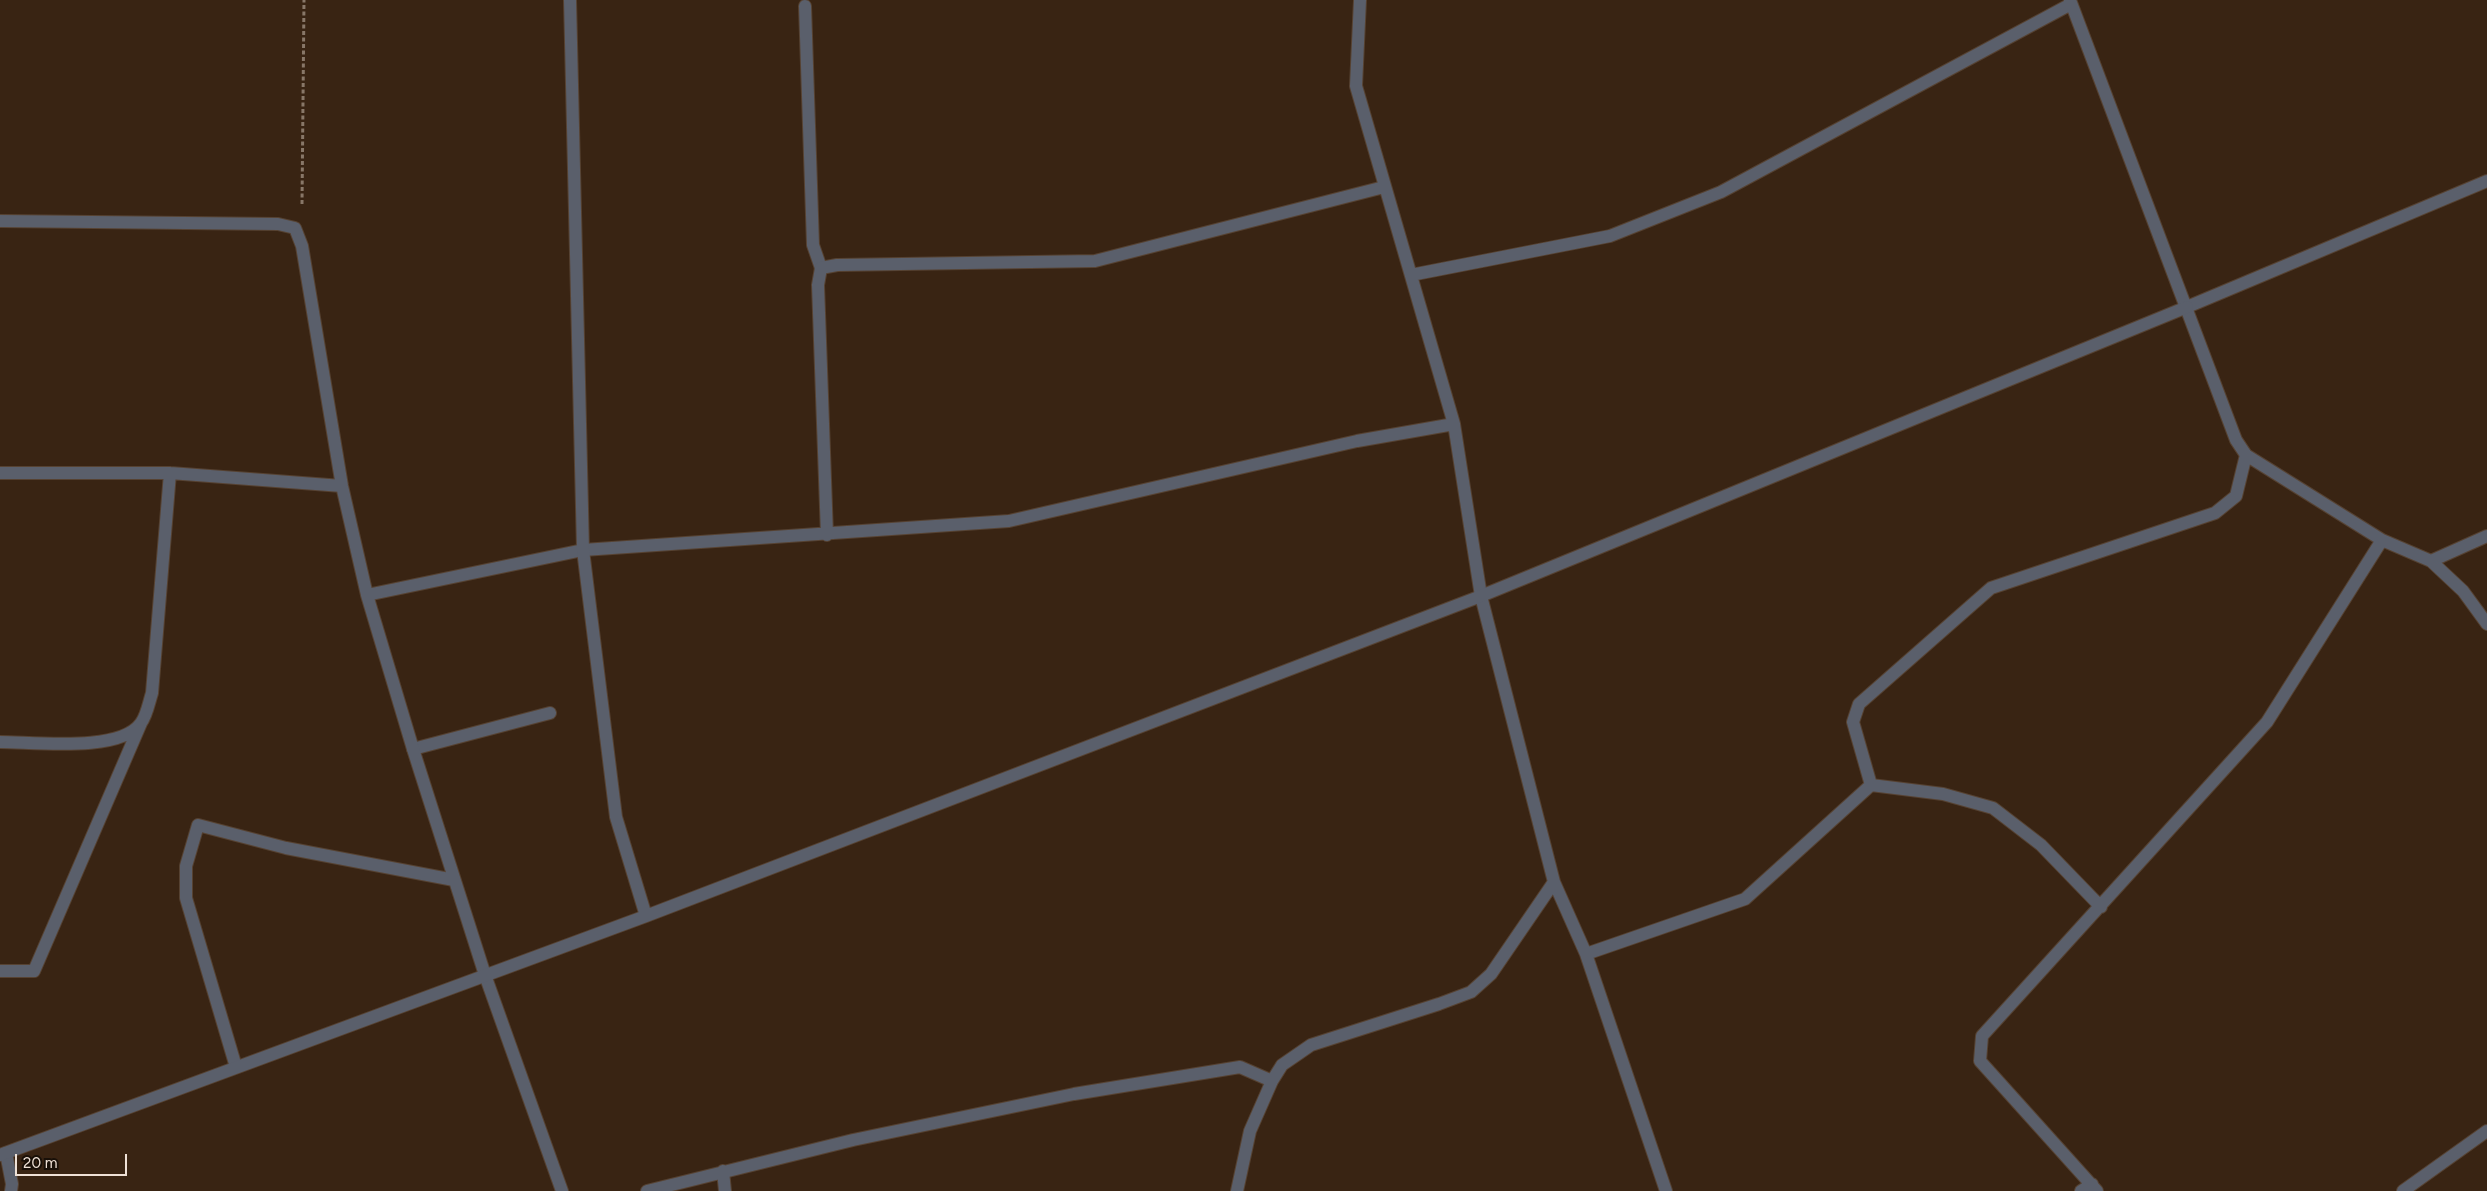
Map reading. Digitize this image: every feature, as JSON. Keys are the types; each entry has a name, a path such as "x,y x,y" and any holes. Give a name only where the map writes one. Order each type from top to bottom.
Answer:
{"street":[{"path":"570,0 583,550 616,817 646,916"},
{"path":"1360,0 1356,86 1454,424 1481,596 1554,882 1586,954 1666,1191"},
{"path":"1411,276 1610,236 1721,192 2071,2 2236,440 2246,455 2382,540 2431,561 2463,591 2487,624"},
{"path":"805,6 813,245 821,268 818,285 827,535"},
{"path":"11,1191 12,1184 3,1154 646,916 1481,596 2187,307 2487,181"},
{"path":"821,268 837,265 1095,260 1384,186"},
{"path":"0,221 278,224 295,228 302,246 342,486 367,595 413,749 485,975 562,1191"},
{"path":"367,595 583,550 827,535 1009,521 1357,441 1454,424"},
{"path":"1871,785 1853,722 1859,704 1991,588 2216,513 2236,496 2246,455"},
{"path":"0,473 170,474 342,486"},
{"path":"0,971 34,972 141,723 152,693 170,474"},
{"path":"2431,561 2487,536"},
{"path":"2090,1189 1980,1061 1982,1036 2267,722 2382,540"},
{"path":"413,749 550,713"},
{"path":"0,742 101,743 122,737 141,723"},
{"path":"1586,954 1745,899 1871,785 1943,794 1992,808 2041,845 2101,907"},
{"path":"236,1067 186,898 186,866 198,825 286,848 454,880"},
{"path":"1237,1191 1250,1131 1272,1081 1282,1065 1311,1044 1439,1004 1471,992 1492,974 1554,882"},
{"path":"647,1191 852,1140 1074,1094 1240,1067 1272,1081"},
{"path":"2403,1191 2487,1131"},
{"path":"723,1171 725,1191"}],"path":[{"path":"295,228 302,206 304,0"}]}
